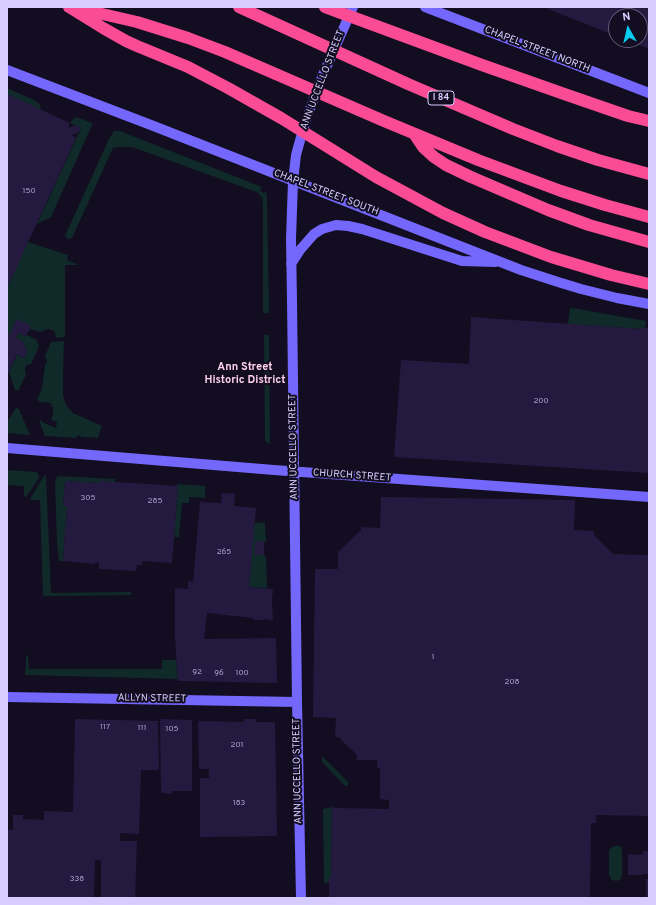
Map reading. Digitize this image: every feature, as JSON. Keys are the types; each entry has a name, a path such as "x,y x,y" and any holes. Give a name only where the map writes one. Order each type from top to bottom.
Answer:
{"highway":[{"path":"69,7 130,20 200,42 478,160 555,189 649,217"},
{"path":"69,7 126,41 188,67 228,88 281,118 376,177 443,213 491,235 551,257 599,272 649,284"},
{"name":"I 84","path":"239,7 421,90 520,131 598,160 649,174"},
{"path":"325,7 549,89 628,116 649,121"},
{"path":"414,134 423,147 434,157 471,178 589,225 649,242"}],"street":[{"name":"ANN UCCELLO STREET","path":"301,898 291,264 293,181 295,161 307,117 322,76 353,7"},
{"name":"CHAPEL STREET NORTH","path":"425,7 649,93"},
{"name":"CHAPEL STREET SOUTH","path":"7,70 542,277 581,289 649,304"},
{"path":"291,264 300,250 314,234 325,228 336,225 362,229 462,261 504,263"},
{"name":"CHURCH STREET","path":"7,448 649,497"},
{"name":"ALLYN STREET","path":"7,697 297,702"}],"green space":[{"path":"7,88 36,101 40,105 41,110 7,94"},
{"path":"76,117 92,123 92,125 51,217 37,224 81,128 70,123"},
{"path":"114,131 120,131 262,187 260,190 263,193 266,192 267,196 269,313 263,313 263,205 262,198 257,192 132,147 113,148 72,238 68,239 65,236"},
{"path":"28,242 68,255 67,260 79,265 65,265 65,337 56,338 54,331 49,329 41,332 30,329 17,320 10,335 7,334 7,288"},
{"path":"570,308 646,321 645,328 641,329 568,324"},
{"path":"18,333 27,335 37,340 39,346 31,364 25,367 26,375 18,391 15,390 9,372 16,357 15,354 24,358 27,351 23,342 16,338"},
{"path":"264,335 269,335 270,444 265,441"},
{"path":"64,341 63,394 66,405 73,413 102,426 98,438 82,437 77,435 77,438 45,436 39,421 41,420 42,422 56,428 57,422 51,420 54,408 51,406 52,404 47,402 42,403 37,400 42,389 45,365 47,362 45,356 51,342"},
{"path":"16,408 19,409 30,435 7,433 7,422"},
{"path":"7,470 38,473 39,478 26,497 24,496 24,486 7,485"},
{"path":"46,475 51,593 131,592 131,595 43,596 40,500 30,499"},
{"path":"58,476 115,479 115,482 100,481 100,483 65,481 63,505 67,506 63,561 59,561 57,545 55,480"},
{"path":"177,484 205,486 205,498 189,497 189,503 182,503 179,537 174,537 178,486 176,486"},
{"path":"265,522 266,543 264,541 255,555 264,555 266,557 267,588 249,587 254,523"},
{"path":"28,655 29,669 162,669 162,660 176,660 178,679 25,675 26,656"},
{"path":"322,756 348,782 348,786 345,786 322,762"},
{"path":"332,807 331,878 329,882 324,884 323,809"},
{"path":"613,846 620,846 622,849 622,876 620,880 616,881 612,880 609,875 609,850"}],"building":[{"path":"543,7 649,7 649,49 647,48 648,48 648,8 608,8 608,33"},
{"path":"7,94 70,123 68,128 76,125 81,128 78,133 71,135 76,138 7,288"},
{"path":"471,317 641,329 649,328 649,473 394,457 401,360 469,364"},
{"path":"17,319 30,325 30,329 26,336 18,333 16,338 23,342 27,351 24,358 16,354 7,376 7,334 10,335"},
{"path":"65,481 100,483 100,481 178,486 172,563 142,561 142,565 137,565 136,571 99,569 99,562 95,562 95,564 63,561 67,506 63,506"},
{"path":"222,493 235,494 234,506 256,508 249,587 273,589 273,621 264,619 253,620 253,618 207,613 204,639 276,638 277,683 178,681 175,638 175,588 188,589 188,581 193,582 200,502 221,503"},
{"path":"381,497 575,500 574,530 594,531 594,535 613,554 649,555 649,816 596,815 596,823 591,823 590,898 329,898 329,878 331,878 332,807 389,809 389,800 380,799 380,768 377,768 377,760 357,760 357,756 354,752 339,737 335,737 336,718 313,717 315,569 338,569 338,551 342,550 341,549 361,530 361,527 380,528"},
{"path":"255,541 264,541 264,555 255,555"},
{"path":"75,719 158,721 159,770 141,770 139,834 120,833 120,841 137,841 135,898 101,898 101,860 95,860 94,898 7,898 7,830 13,830 13,815 23,815 23,819 44,820 44,811 73,812"},
{"path":"160,719 192,720 192,791 172,791 171,794 162,793 161,791"},
{"path":"244,719 256,719 256,722 275,722 277,836 200,837 200,778 209,778 209,769 199,769 198,721 244,722"},
{"path":"643,851 649,851 649,874 628,875 628,854 643,855"},
{"path":"646,879 649,879 649,898 646,898"}],"district":[{"name":"Ann Street Historic District","path":"245,374"}]}
